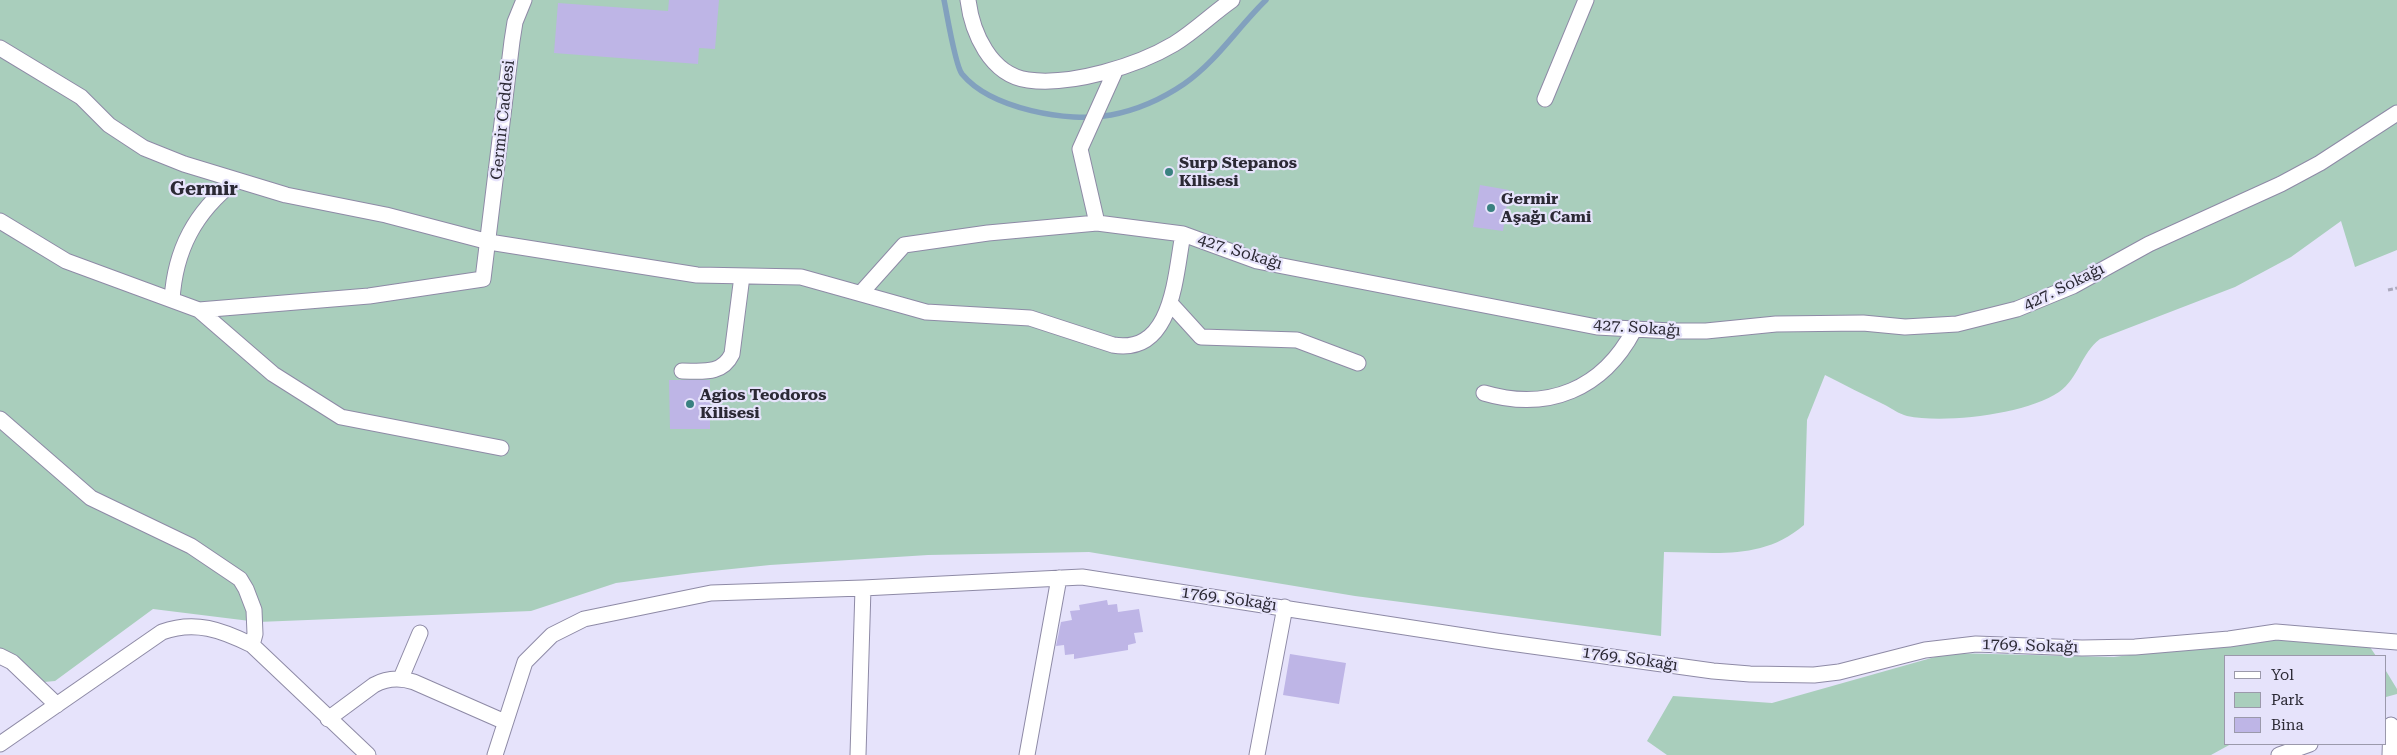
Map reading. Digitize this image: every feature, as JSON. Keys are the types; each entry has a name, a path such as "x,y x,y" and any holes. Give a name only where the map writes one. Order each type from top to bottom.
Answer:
{"street":[{"name":"Germir Caddesi","path":"199,310 369,296 483,279 512,41 515,22 524,0"},
{"path":"968,0 974,27 986,51 1015,76 1027,80 1082,77 1116,68 1155,54 1174,44 1232,0"},
{"path":"1545,99 1586,0"},
{"path":"0,48 81,98 109,125 144,148 163,157 234,181 286,195 386,216 489,242 697,275 801,277 926,312 1030,318 1121,347 1138,344 1154,334 1170,303 1183,234"},
{"path":"1097,223 1080,149 1116,68"},
{"name":"427. Sokağı","path":"861,293 904,245 988,233 1097,223 1183,234 1257,261 1560,321 1634,330 1706,331 1795,324 1863,323 1926,326 1957,324 2010,312 2046,299 2149,244 2281,184 2336,153 2397,113"},
{"path":"172,300 177,261 190,230 205,208 234,181"},
{"path":"0,221 66,261 199,310 273,374 341,417 501,448"},
{"path":"682,371 711,372 723,367 729,361 732,354 742,276"},
{"path":"1170,303 1201,337 1297,340 1358,363"},
{"path":"1484,393 1498,397 1528,400 1570,392 1595,378 1607,368 1618,356 1634,330"},
{"path":"0,419 91,498 191,546 240,579 254,610 255,634 252,645"},
{"name":"1769. Sokağı","path":"495,755 525,662 542,643 573,623 711,593 863,588 1082,577 1496,641 1713,671 1750,674 1839,672 1925,650 1976,644 2082,648 2135,646 2220,640 2276,632 2397,642"},
{"path":"1027,755 1060,578"},
{"path":"858,755 863,588"},
{"path":"1257,755 1285,607"},
{"path":"0,744 152,638 172,629 196,626 208,628 252,645 368,755"},
{"path":"401,678 420,633"},
{"path":"0,656 12,662 57,705"},
{"path":"328,719 381,681 401,678 505,722"},
{"path":"2390,755 2391,725"},
{"path":"2279,755 2307,745"}],"path":[{"path":"2388,290 2397,288"}],"green space":[{"path":"0,0 2397,0 2397,250 2355,267 2341,221 2291,257 2235,287 2100,339 2088,351 2071,380 2059,392 2045,400 2007,411 1963,418 1942,419 1907,416 1825,375 1807,420 1804,525 1772,544 1755,549 1720,553 1664,552 1661,636 1355,596 1089,552 928,555 770,565 616,583 531,611 258,622 153,609 55,681 23,684 8,668 0,665"},
{"path":"2269,637 2368,644 2375,655 2224,655 2224,745 2229,745 2211,755 1667,755 1647,741 1673,696 1772,703 1949,653 2114,657"},
{"path":"2387,673 2397,689 2397,694 2387,697"}],"building":[{"path":"669,0 719,0 715,49 699,48 698,64 554,53 558,3 668,11"},
{"name":"Germir Aşağı Cami","path":"1480,185 1509,190 1503,231 1473,227"},
{"name":"Agios Teodoros Kilisesi","path":"669,380 710,380 710,429 670,429"},
{"path":"1107,600 1108,605 1117,604 1118,612 1139,609 1143,632 1134,633 1136,643 1128,645 1128,650 1074,659 1074,654 1065,655 1064,645 1056,646 1061,622 1072,620 1070,611 1080,610 1079,605"},
{"path":"1290,654 1346,663 1339,704 1283,695"}],"waterway":[{"path":"944,0 959,69 975,86 991,96 1031,111 1074,117 1093,117 1121,113 1158,99 1184,84 1207,65 1266,0"}],"place":[{"name":"Surp Stepanos Kilisesi","path":"1169,172"},
{"name":"Germir Aşağı Cami","path":"1491,208"},
{"name":"Agios Teodoros Kilisesi","path":"690,404"}],"district":[{"name":"Germir","path":"204,189"}]}
